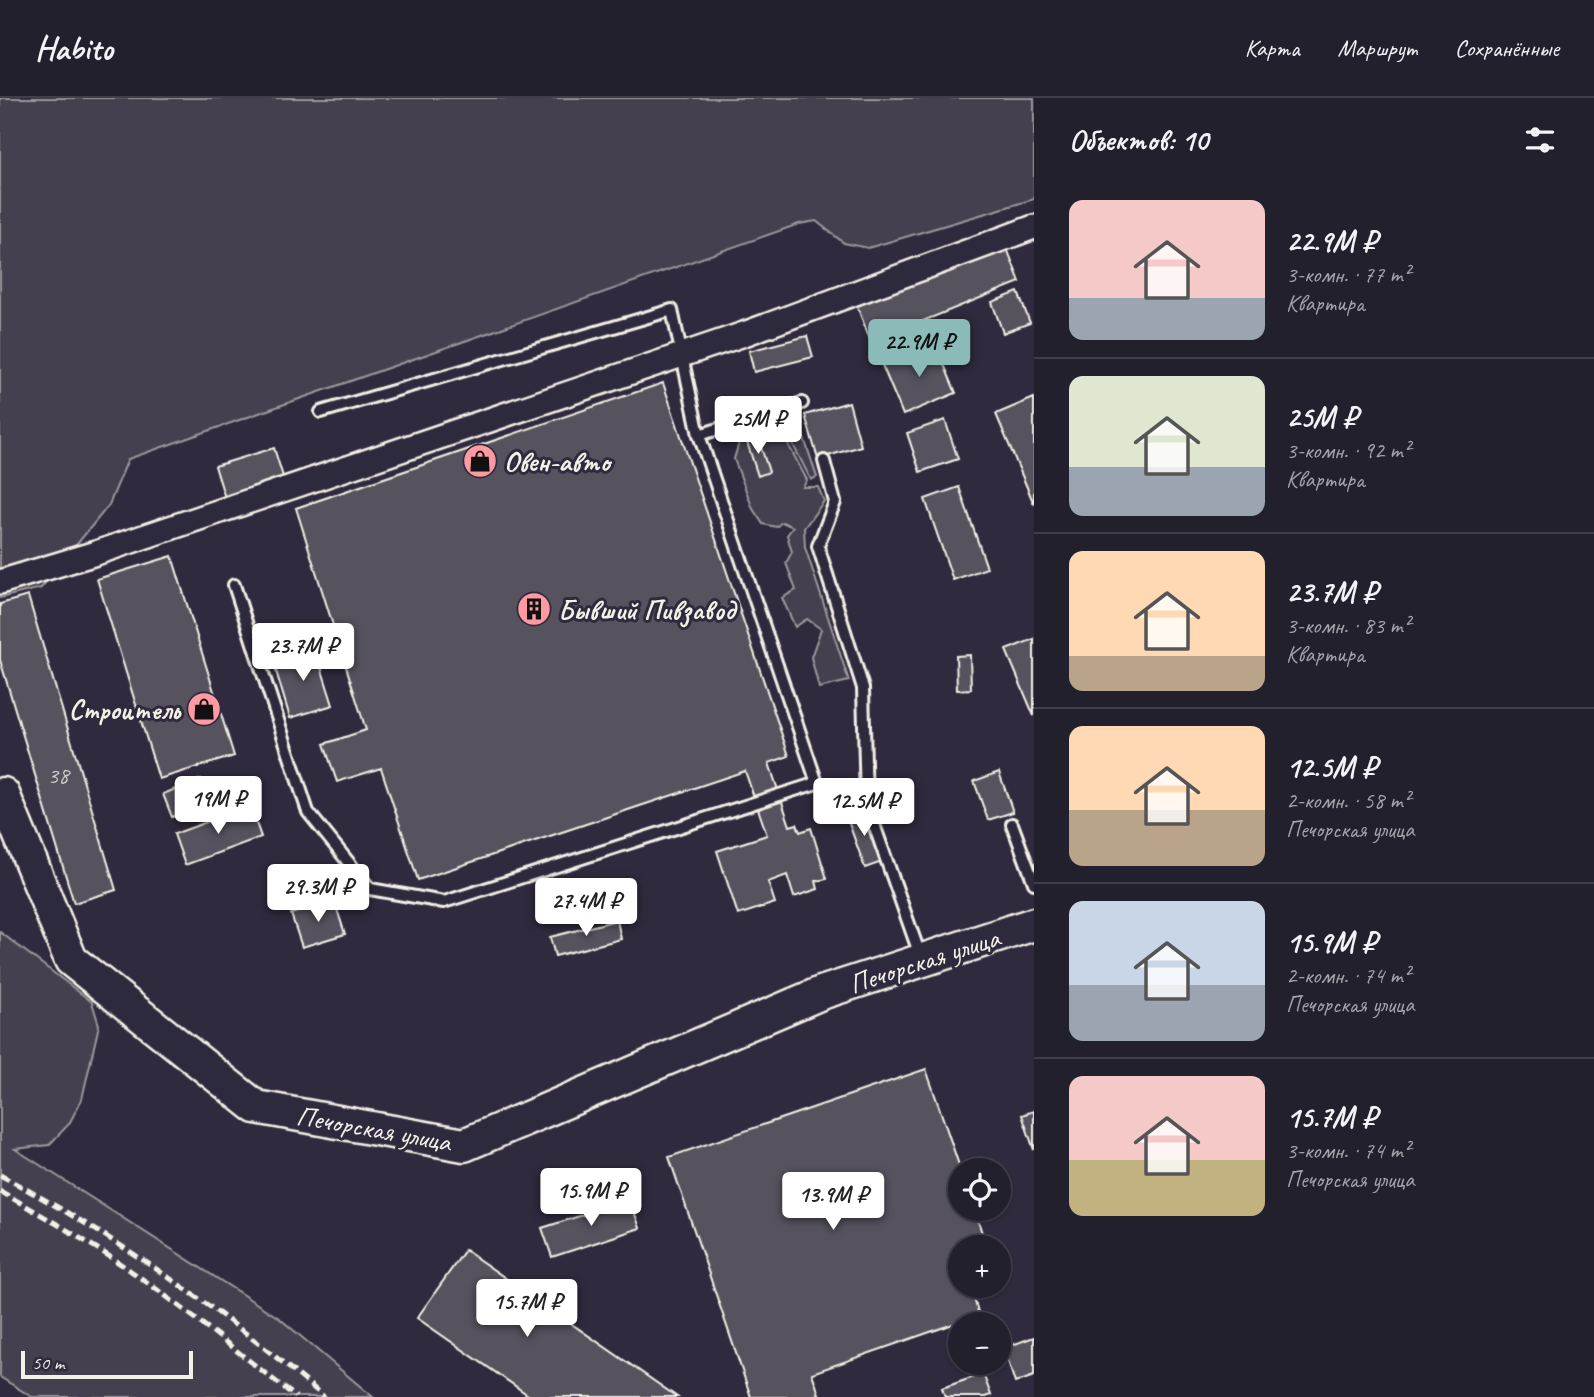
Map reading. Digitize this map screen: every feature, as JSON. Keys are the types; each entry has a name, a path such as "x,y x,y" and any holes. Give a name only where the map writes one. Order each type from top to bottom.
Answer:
{"street":[{"path":"0,582 96,553 681,355 1034,226"},
{"name":"Печорская улица","path":"3,794 71,960 256,1107 464,1145 821,993 1034,925"}],"lane":[{"path":"321,412 672,310 699,435 817,783"},
{"path":"699,435 802,403"},
{"path":"824,461 835,502 818,546 863,688 866,802 922,960"},
{"path":"234,585 308,812 370,889 444,902 817,783 866,802"},
{"path":"1012,824 1034,883"}],"shaded area":[{"path":"0,98 1034,98 1034,199 868,248 844,243 816,221 799,224 128,459 109,505 41,588 0,598"},
{"path":"798,420 817,477 811,480 783,425"},
{"path":"778,425 807,480 803,487 818,487 824,501 804,528 805,547 849,681 819,688 811,657 821,629 807,619 795,627 782,598 796,590 786,563 792,552 787,535 793,527 782,522 776,527 763,524 753,509 734,459 740,439"},
{"path":"0,932 92,1002 99,1025 82,1099 69,1124 49,1145 15,1149 279,1318 373,1397 32,1397 0,1377"}],"building":[{"path":"1006,246 1020,282 871,342 857,306"},
{"path":"1018,292 1030,323 1003,333 992,302"},
{"path":"807,336 813,357 754,372 749,351"},
{"path":"935,343 956,393 903,415 882,365"},
{"name":"Бывший Пивзавод","path":"663,383 789,756 769,763 790,826 797,824 800,832 811,828 827,879 816,881 818,889 794,897 787,875 768,882 775,903 738,915 717,851 767,835 745,771 418,880 381,768 337,782 324,744 366,730 296,508"},
{"path":"1034,398 1034,504 996,414"},
{"path":"849,402 861,446 818,459 805,415"},
{"path":"945,420 958,459 920,472 907,433"},
{"path":"757,435 769,472 758,476 746,439"},
{"path":"274,448 284,480 225,498 215,466"},
{"path":"959,487 987,568 953,580 925,499"},
{"path":"172,556 234,756 159,779 97,579"},
{"path":"28,596 116,890 74,903 0,660 0,604"},
{"path":"1034,639 1034,716 1006,650"},
{"path":"315,648 333,705 290,718 273,661"},
{"path":"970,655 971,689 957,690 956,656"},
{"path":"999,772 1013,812 988,820 974,781"},
{"path":"201,779 210,803 172,817 163,794"},
{"path":"250,806 261,837 185,865 174,834"},
{"path":"863,809 882,862 865,868 846,815"},
{"path":"334,900 345,934 302,947 291,914"},
{"path":"617,920 621,939 555,956 550,937"},
{"path":"926,1069 957,1158 948,1158 948,1221 978,1221 983,1235 948,1235 948,1298 974,1298 978,1312 948,1312 948,1326 812,1373 819,1394 811,1397 751,1397 669,1157"},
{"path":"1034,1111 1034,1150 1022,1115"},
{"path":"630,1200 640,1228 552,1257 542,1228"},
{"path":"465,1250 677,1397 531,1397 417,1318"},
{"path":"1034,1337 1034,1376 1015,1383 1011,1370 1011,1345"},
{"path":"983,1375 991,1395 945,1397 942,1388"}],"railway":[{"path":"0,1175 85,1223 168,1277 248,1335 324,1397"},
{"path":"0,1191 82,1239 146,1281 296,1397"}],"place":[{"name":"Овен-авто","path":"480,461"},
{"name":"Бывший Пивзавод","path":"534,609"},
{"name":"Строитель","path":"204,709"}]}
